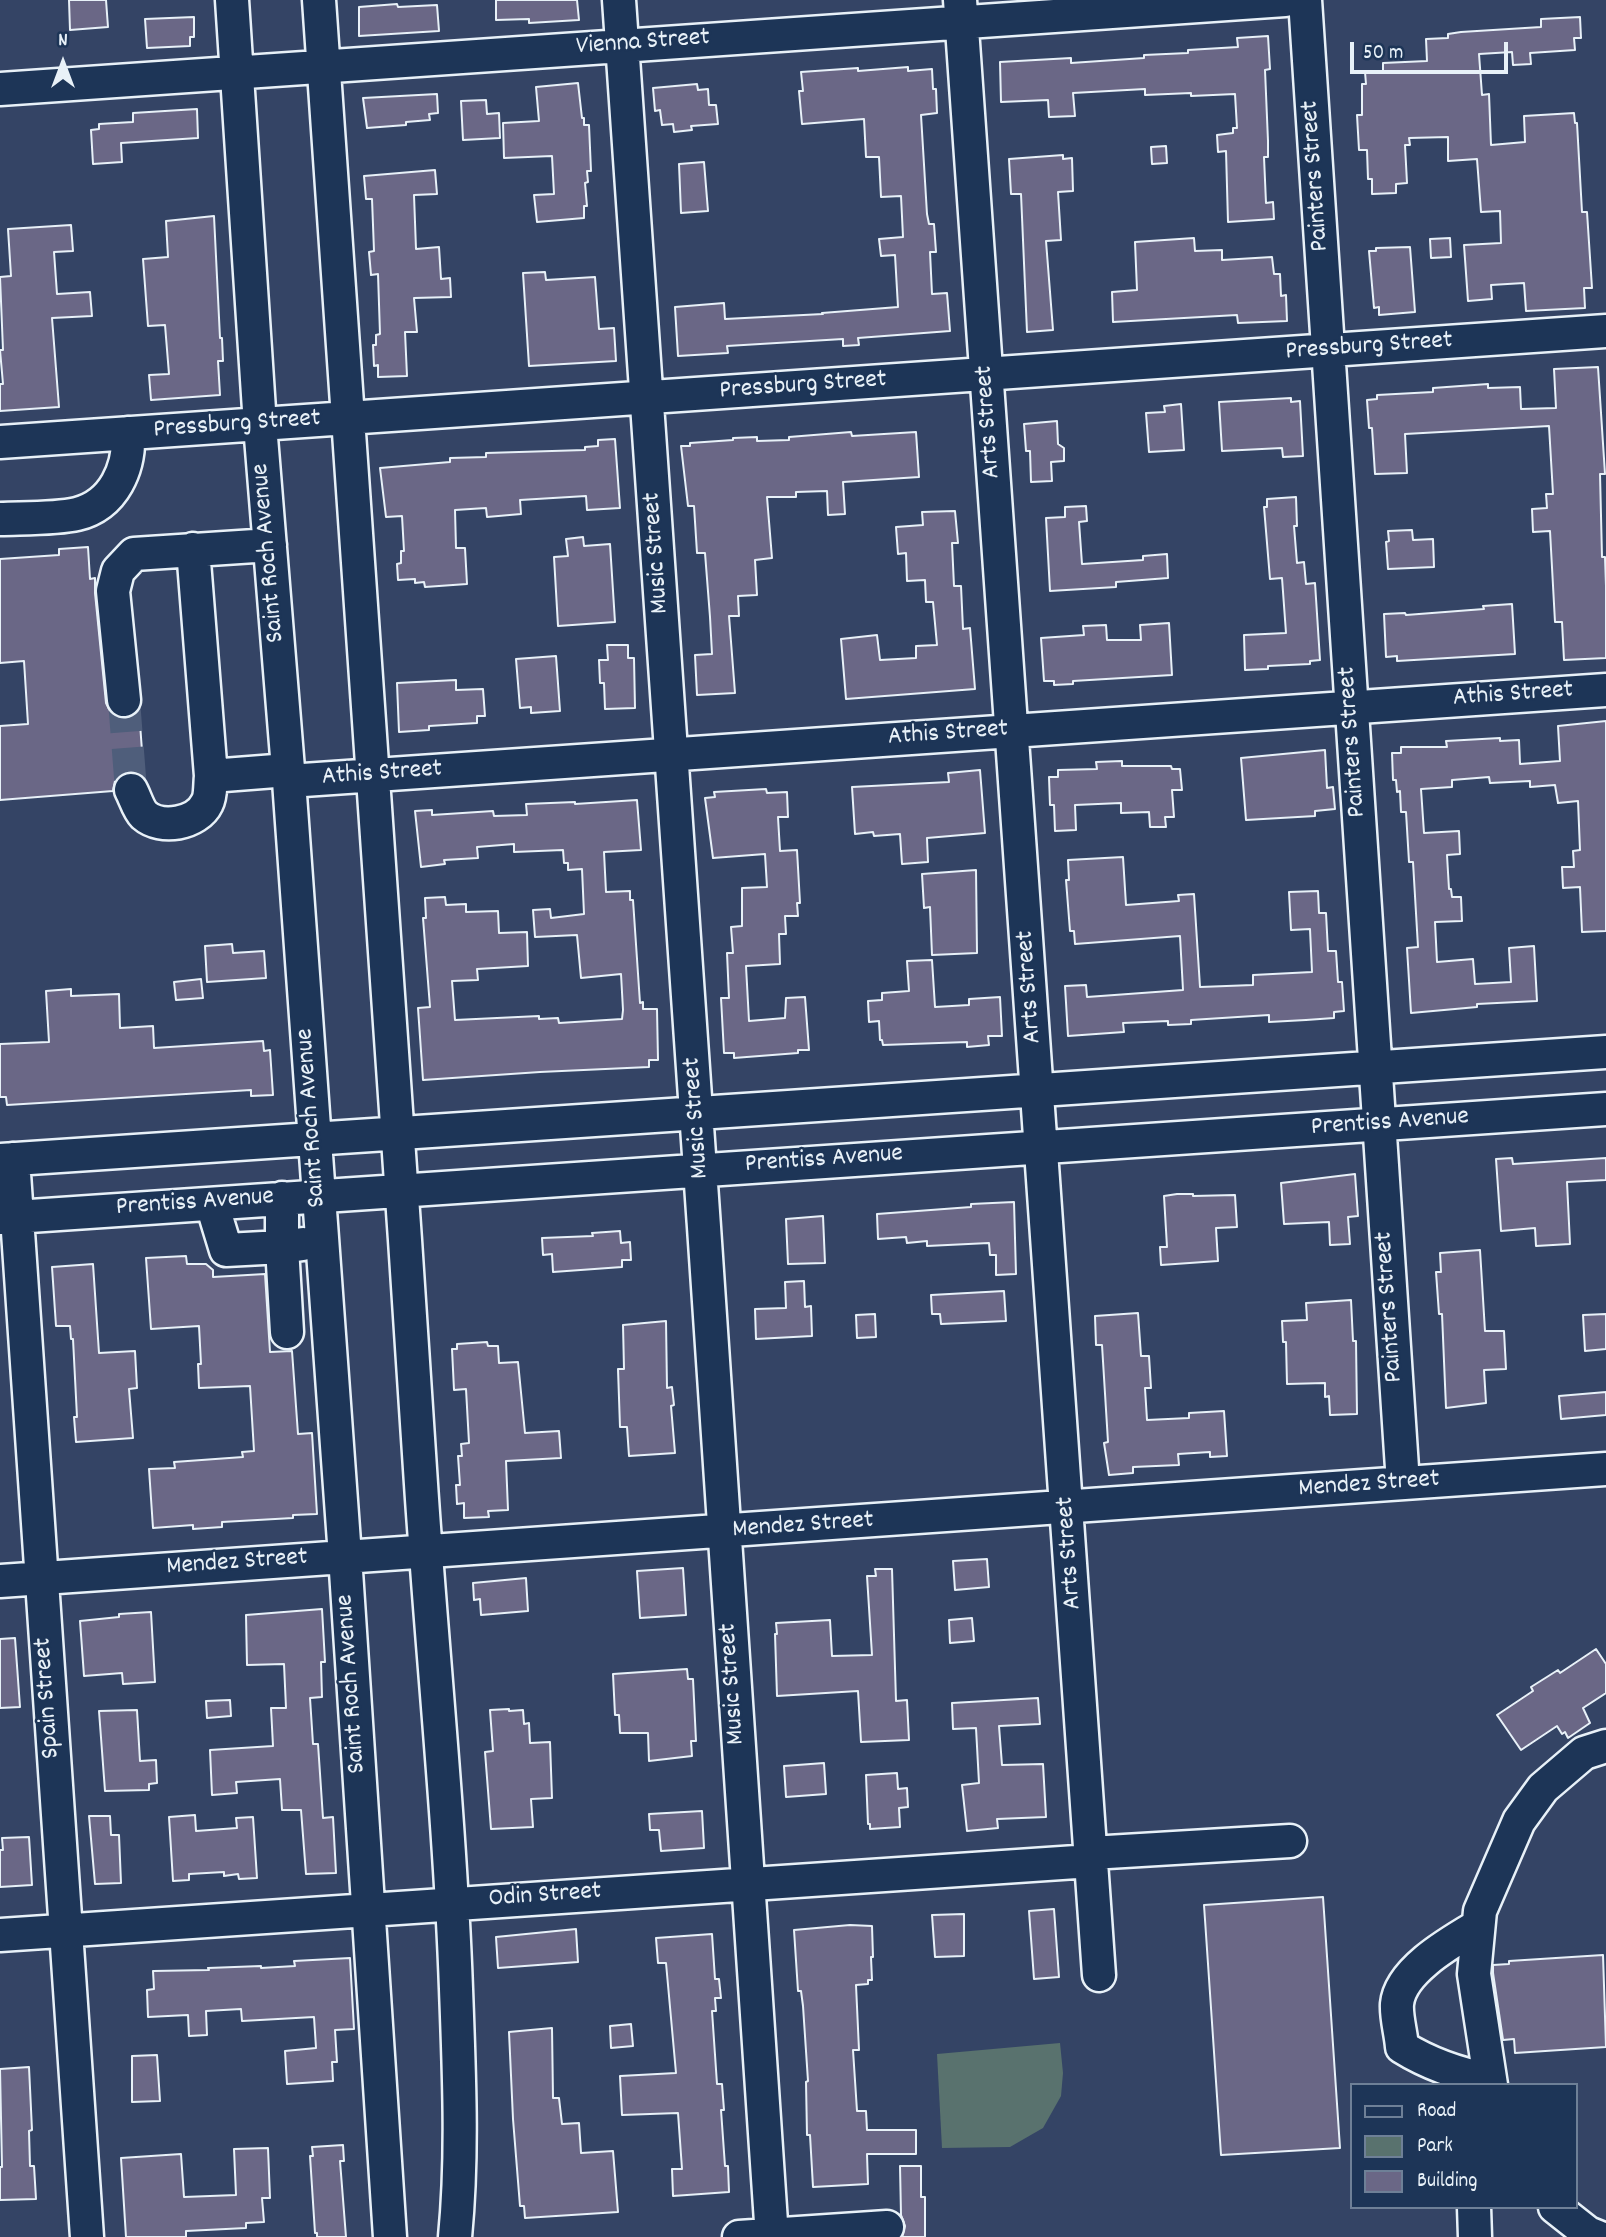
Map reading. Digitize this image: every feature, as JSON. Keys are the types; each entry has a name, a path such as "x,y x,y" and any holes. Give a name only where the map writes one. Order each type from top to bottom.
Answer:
{"street":[{"name":"Saint Roch Avenue","path":"232,0 260,425 345,1556 390,2237"},
{"path":"319,0 426,1550 453,1903 460,2112 458,2199 454,2237"},
{"name":"Music Street","path":"619,0 702,1169 723,1532 772,2236"},
{"name":"Vienna Street","path":"0,89 622,46 961,11 1285,0"},
{"name":"Painters Street","path":"1306,0 1403,1483"},
{"name":"Arts Street","path":"961,11 1099,1975"},
{"name":"Pressburg Street","path":"0,443 1606,331"},
{"path":"0,519 78,514 104,500 119,481 130,453 128,433"},
{"path":"124,701 113,591 118,570 134,554 270,545"},
{"path":"131,790 143,814 162,823 184,822 208,803 211,776 193,549"},
{"name":"Athis Street","path":"211,776 373,775 1606,690"},
{"path":"6,1160 1606,1052"},
{"name":"Prentiss Avenue","path":"8,1217 1606,1109"},
{"name":"Spain Street","path":"6,1160 8,1217 41,1578 87,2237"},
{"path":"282,1198 287,1332"},
{"path":"212,1204 226,1250 322,1242"},
{"path":"284,1280 325,1279"},
{"name":"Mendez Street","path":"0,1581 1606,1469"},
{"path":"1478,1926 1450,1942 1411,1975 1397,2003 1402,2047 1434,2065 1491,2082 1474,1974 1480,1911 1519,1821 1543,1788 1584,1753 1606,1746"},
{"name":"Odin Street","path":"0,1935 749,1883 1290,1841"},
{"path":"1474,2209 1475,2237"},
{"path":"1558,2209 1588,2233 1598,2237"},
{"path":"739,2237 887,2227"}],"green space":[{"path":"1060,2043 1063,2073 1061,2096 1043,2128 1010,2147 942,2148 937,2054"}],"building":[{"path":"69,0 106,0 108,27 70,30"},
{"path":"496,0 577,0 579,20 529,23 529,19 496,20"},
{"path":"397,4 398,7 437,5 439,31 359,36 359,7"},
{"path":"194,17 194,37 190,37 190,46 147,48 145,19"},
{"path":"1580,17 1581,38 1574,38 1575,50 1530,53 1531,64 1513,65 1512,52 1479,54 1482,95 1489,94 1491,145 1525,142 1524,116 1574,113 1577,123 1582,212 1587,212 1592,288 1584,288 1585,308 1526,311 1524,283 1491,285 1492,299 1468,301 1464,245 1501,243 1500,211 1481,212 1477,159 1448,161 1448,137 1409,138 1410,145 1405,145 1407,183 1396,184 1396,193 1372,194 1372,179 1368,179 1367,150 1359,150 1357,115 1362,115 1362,84 1366,84 1365,72 1383,72 1383,63 1427,61 1426,39 1448,38 1448,34 1461,32 1541,27 1541,19"},
{"path":"1268,36 1270,69 1265,70 1268,157 1264,157 1266,203 1273,202 1274,219 1228,222 1226,151 1218,152 1217,135 1233,133 1233,128 1237,128 1235,94 1145,95 1145,89 1073,93 1075,116 1049,117 1048,100 1001,102 1000,62 1071,58 1071,63 1144,58 1144,55 1238,47 1237,38"},
{"path":"908,67 908,71 932,69 933,89 936,89 937,113 921,115 927,214 929,224 934,224 936,252 930,252 932,294 947,293 950,331 858,338 859,345 843,346 843,339 727,346 728,353 678,356 675,307 724,303 725,319 898,307 895,255 881,256 879,239 903,237 901,196 881,197 879,157 866,157 864,119 802,124 799,91 803,91 801,72"},
{"path":"578,83 582,118 584,125 589,125 591,171 587,171 588,182 585,183 587,206 584,206 584,218 537,222 534,195 554,194 552,156 504,158 503,123 539,121 536,87"},
{"path":"697,84 698,90 708,89 709,105 716,105 718,124 691,126 692,130 674,132 673,124 662,125 660,110 655,111 653,88"},
{"path":"437,94 438,113 429,114 430,120 367,128 363,98"},
{"path":"486,100 487,114 499,113 500,138 463,140 461,101"},
{"path":"197,109 198,138 121,143 122,162 93,164 91,130 99,129 99,124 133,122 133,113"},
{"path":"1166,146 1167,163 1152,164 1151,147"},
{"path":"1063,155 1063,159 1072,158 1073,191 1058,192 1061,240 1046,241 1053,330 1027,332 1021,194 1011,194 1009,159"},
{"path":"704,162 708,211 681,213 679,164"},
{"path":"435,170 437,194 414,195 416,249 439,247 441,279 450,278 451,297 414,298 417,332 405,332 407,376 378,377 378,365 374,366 373,345 376,345 376,335 380,334 378,274 371,275 369,252 374,251 372,199 366,199 364,176"},
{"path":"214,216 223,361 218,361 220,395 151,400 149,375 169,374 165,325 148,326 143,259 168,257 166,221"},
{"path":"71,225 73,251 54,252 57,294 90,292 92,316 52,318 59,407 0,411 0,384 3,384 0,350 3,350 0,277 11,276 8,229"},
{"path":"1194,238 1195,251 1222,250 1222,260 1272,257 1274,274 1280,274 1281,296 1286,295 1287,321 1238,323 1237,315 1113,322 1112,292 1137,290 1135,242"},
{"path":"1450,238 1451,257 1431,258 1430,239"},
{"path":"1410,247 1415,312 1379,315 1379,307 1374,308 1369,251 1376,251 1376,248"},
{"path":"545,272 546,280 595,277 599,329 614,328 616,361 529,366 523,273"},
{"path":"1598,367 1605,474 1600,474 1602,557 1605,557 1606,586 1606,658 1564,660 1562,622 1555,622 1550,531 1533,532 1532,509 1547,508 1546,494 1553,494 1549,426 1405,434 1407,473 1375,474 1367,400 1377,399 1377,395 1433,392 1433,388 1488,384 1488,388 1520,387 1521,409 1556,408 1554,369"},
{"path":"1291,398 1291,402 1300,401 1303,456 1283,457 1282,448 1222,451 1219,402"},
{"path":"1181,404 1184,450 1149,452 1146,413 1165,412 1164,406"},
{"path":"1057,421 1058,444 1064,448 1064,461 1051,462 1052,481 1031,482 1030,451 1026,451 1024,424"},
{"path":"851,432 852,436 916,432 919,477 843,482 845,514 828,515 827,491 796,492 796,497 767,497 772,558 755,560 757,595 738,596 739,616 729,616 735,693 697,695 695,655 712,654 710,617 705,553 697,553 694,506 688,506 681,446 733,438 757,437 757,441 789,440 789,437"},
{"path":"615,439 620,508 587,510 586,496 520,500 521,514 487,517 486,508 455,510 456,548 465,548 467,584 425,587 424,582 415,583 415,579 398,580 397,564 401,563 401,551 404,551 402,516 386,517 380,468 450,462 450,458 486,457 486,453 585,450 585,447 598,446 598,440"},
{"path":"1296,497 1297,526 1294,526 1297,563 1304,562 1306,584 1315,583 1320,660 1310,661 1310,664 1245,670 1244,635 1286,633 1282,578 1270,579 1264,507 1267,507 1267,499"},
{"path":"1086,506 1087,521 1079,522 1082,564 1143,560 1143,556 1167,554 1168,578 1116,582 1116,587 1050,591 1046,518 1065,517 1065,507"},
{"path":"955,511 958,543 952,543 954,586 961,586 963,629 970,628 975,689 846,699 841,639 877,635 880,660 916,658 916,646 937,645 933,602 926,602 925,580 907,581 906,553 898,554 896,527 923,525 922,512"},
{"path":"1412,530 1413,540 1433,539 1434,567 1388,569 1388,531"},
{"path":"583,537 584,546 610,544 615,622 558,626 554,557 568,556 566,539"},
{"path":"88,547 90,579 95,578 106,703 117,717 127,718 139,710 144,778 133,772 123,773 115,781 113,791 0,800 0,726 28,724 24,661 0,663 0,559 59,555 59,549"},
{"path":"1512,604 1515,654 1397,661 1397,656 1386,657 1384,614 1484,609 1483,606"},
{"path":"1169,623 1172,675 1073,681 1073,684 1054,685 1054,681 1044,681 1041,638 1084,635 1083,626 1106,625 1107,640 1141,640 1140,625"},
{"path":"607,645 628,645 628,658 634,658 635,708 605,709 604,683 600,683 599,660 608,660"},
{"path":"556,656 560,711 531,713 531,707 520,708 516,659"},
{"path":"456,680 456,690 483,689 485,716 477,716 477,723 429,726 429,730 399,732 397,683"},
{"path":"1606,721 1606,931 1582,932 1580,887 1563,888 1562,867 1574,867 1573,851 1580,850 1578,801 1558,803 1555,785 1530,787 1530,781 1490,783 1489,777 1452,780 1452,787 1421,789 1424,833 1459,831 1460,854 1447,855 1449,889 1452,897 1461,897 1462,921 1435,922 1437,962 1473,959 1475,984 1511,982 1509,948 1534,946 1537,1001 1477,1004 1477,1007 1411,1013 1407,948 1418,947 1413,862 1409,862 1406,812 1401,812 1400,791 1397,792 1396,780 1393,780 1392,753 1401,753 1401,747 1447,747 1446,741 1500,738 1500,741 1519,740 1520,764 1560,761 1558,726"},
{"path":"1325,750 1327,788 1333,787 1335,809 1315,811 1315,816 1246,820 1241,758"},
{"path":"1122,761 1122,766 1171,766 1172,769 1180,769 1182,790 1172,790 1174,817 1165,817 1166,827 1150,827 1149,812 1121,813 1121,803 1075,805 1076,830 1055,831 1049,777 1058,777 1058,770 1097,769 1096,762"},
{"path":"980,770 985,833 927,838 928,862 902,864 900,834 855,834 852,787 949,782 948,773"},
{"path":"766,789 767,793 787,792 788,817 778,817 780,851 797,850 800,903 797,903 798,916 785,916 786,934 779,934 780,964 746,966 749,1021 785,1018 786,998 805,997 809,1050 734,1058 734,1053 724,1053 721,998 729,998 727,953 733,953 731,927 742,926 742,888 767,887 765,854 713,858 705,798 715,797 714,792"},
{"path":"637,800 641,850 604,852 606,892 630,891 630,900 633,900 640,1003 643,1002 643,1009 657,1009 658,1060 649,1060 649,1067 423,1080 418,1008 430,1007 423,918 426,918 425,898 445,897 446,905 466,904 466,912 498,911 499,933 527,932 528,966 477,969 478,980 452,981 455,1020 539,1016 539,1019 558,1018 559,1023 622,1019 623,1010 621,974 581,978 577,935 535,937 533,910 550,909 551,918 584,914 582,869 568,870 568,863 564,863 563,850 514,852 514,844 477,847 478,858 444,860 445,864 421,867 415,811 432,810 432,815 493,811 494,816 527,815 526,804"},
{"path":"1123,857 1126,905 1179,901 1178,895 1194,894 1200,987 1253,985 1253,975 1312,972 1310,929 1291,930 1289,892 1318,891 1319,913 1326,913 1328,951 1336,951 1338,982 1342,982 1344,1011 1334,1012 1334,1018 1306,1020 1269,1022 1269,1015 1191,1020 1191,1024 1168,1025 1168,1021 1123,1023 1124,1032 1068,1036 1065,986 1086,985 1087,997 1183,990 1180,936 1075,944 1074,931 1070,931 1066,880 1069,880 1068,860"},
{"path":"976,870 977,953 932,955 930,907 924,908 922,874"},
{"path":"232,944 233,953 264,951 266,978 207,982 205,946"},
{"path":"932,960 935,1007 969,1005 969,999 1000,997 1002,1036 988,1036 989,1045 967,1047 967,1042 883,1045 880,1040 879,1021 869,1022 868,1001 882,1000 882,993 909,991 907,961"},
{"path":"201,979 203,998 176,1000 174,982"},
{"path":"71,989 71,996 119,994 120,1028 153,1026 154,1048 263,1041 264,1051 270,1050 273,1095 251,1096 251,1090 7,1105 6,1097 0,1097 0,1044 49,1042 46,991"},
{"path":"1512,1158 1513,1164 1606,1158 1606,1180 1567,1182 1570,1244 1536,1246 1535,1228 1501,1231 1496,1159"},
{"path":"1355,1174 1358,1216 1348,1217 1350,1244 1330,1245 1329,1222 1284,1224 1281,1183"},
{"path":"1235,1195 1237,1227 1216,1228 1218,1261 1161,1265 1160,1247 1167,1247 1164,1196"},
{"path":"1014,1202 1016,1274 996,1275 996,1255 990,1255 989,1243 927,1246 927,1241 907,1243 906,1237 878,1239 877,1214"},
{"path":"823,1216 825,1263 788,1264 786,1219"},
{"path":"620,1231 621,1243 630,1242 631,1260 622,1260 622,1267 553,1272 552,1254 543,1255 542,1238 593,1236 592,1233"},
{"path":"1480,1250 1485,1331 1504,1331 1506,1369 1484,1370 1486,1403 1446,1408 1442,1314 1439,1314 1436,1272 1441,1272 1440,1253"},
{"path":"186,1256 187,1264 206,1264 213,1270 213,1277 265,1274 270,1352 292,1351 298,1434 312,1433 317,1514 222,1522 222,1527 193,1529 193,1525 153,1528 149,1469 175,1468 174,1462 243,1457 242,1452 254,1451 250,1386 199,1388 199,1326 151,1329 146,1258"},
{"path":"93,1264 99,1353 135,1351 137,1388 129,1389 133,1438 76,1442 73,1339 70,1326 56,1326 52,1267"},
{"path":"804,1281 805,1307 811,1306 812,1336 756,1339 755,1309 786,1308 785,1282"},
{"path":"1004,1291 1006,1321 941,1324 940,1314 932,1314 931,1295"},
{"path":"1351,1300 1353,1341 1356,1341 1357,1414 1330,1415 1329,1396 1325,1397 1325,1383 1287,1384 1286,1342 1283,1342 1282,1321 1307,1320 1306,1303"},
{"path":"1138,1313 1141,1356 1149,1356 1151,1388 1145,1388 1147,1420 1189,1418 1189,1413 1224,1411 1227,1456 1210,1457 1210,1452 1178,1454 1179,1465 1133,1467 1133,1473 1109,1475 1104,1443 1108,1442 1102,1345 1096,1345 1095,1316"},
{"path":"875,1314 876,1337 857,1338 856,1315"},
{"path":"1606,1314 1606,1349 1585,1351 1583,1315"},
{"path":"666,1321 667,1388 672,1387 675,1453 629,1456 627,1427 620,1427 618,1369 624,1369 623,1325"},
{"path":"487,1342 488,1346 498,1346 499,1363 518,1362 525,1433 559,1431 561,1458 506,1461 508,1510 488,1511 489,1517 464,1518 464,1503 457,1504 456,1485 460,1485 458,1456 462,1456 461,1444 469,1443 466,1389 454,1390 452,1349 457,1349 457,1344"},
{"path":"1606,1392 1606,1415 1561,1419 1559,1396"},
{"path":"987,1559 989,1587 955,1590 953,1561"},
{"path":"683,1568 686,1615 640,1618 637,1571"},
{"path":"875,1569 892,1569 896,1701 907,1700 909,1740 861,1742 858,1691 777,1696 776,1623 830,1620 832,1656 872,1655 867,1576 876,1576"},
{"path":"526,1578 528,1611 481,1615 480,1599 474,1600 473,1583"},
{"path":"322,1609 325,1662 321,1662 322,1697 310,1698 313,1744 318,1744 323,1818 333,1817 336,1873 306,1874 301,1810 282,1810 280,1779 236,1782 237,1793 212,1795 210,1750 273,1746 271,1708 286,1708 284,1664 247,1665 246,1615"},
{"path":"151,1612 155,1682 123,1684 122,1673 84,1676 80,1621"},
{"path":"972,1618 974,1641 950,1643 949,1620"},
{"path":"15,1638 20,1707 0,1708 0,1639"},
{"path":"1596,1649 1606,1664 1606,1693 1583,1708 1590,1723 1568,1738 1557,1726 1521,1750 1497,1715 1533,1691 1531,1687 1558,1670 1560,1673"},
{"path":"687,1669 688,1679 693,1679 696,1741 691,1741 692,1756 649,1761 648,1733 620,1733 619,1715 615,1715 613,1674"},
{"path":"1038,1698 1040,1724 999,1726 1002,1765 1043,1764 1046,1817 997,1819 998,1828 967,1831 962,1785 979,1783 976,1728 953,1729 952,1703"},
{"path":"230,1700 231,1716 207,1718 206,1701"},
{"path":"137,1710 140,1761 156,1760 157,1783 149,1784 149,1790 105,1791 99,1711"},
{"path":"490,1710 523,1710 524,1724 529,1723 530,1743 550,1742 552,1798 531,1799 533,1827 491,1829 485,1752 493,1751"},
{"path":"824,1763 826,1794 786,1797 784,1766"},
{"path":"897,1773 898,1789 907,1788 908,1807 899,1808 900,1827 870,1829 866,1775"},
{"path":"702,1811 704,1848 661,1851 659,1830 650,1830 649,1814"},
{"path":"195,1815 196,1831 237,1828 236,1818 253,1817 257,1878 239,1879 238,1874 224,1876 224,1872 189,1874 189,1880 173,1881 169,1817"},
{"path":"89,1816 110,1816 111,1835 119,1835 121,1883 95,1884"},
{"path":"29,1837 32,1885 0,1887 2,1838"},
{"path":"1323,1897 1340,2148 1221,2155 1204,1905"},
{"path":"1054,1909 1059,1977 1034,1979 1029,1911"},
{"path":"964,1914 964,1956 935,1957 932,1915"},
{"path":"850,1925 872,1926 872,1980 868,1980 868,1984 856,1985 859,2050 853,2050 857,2111 866,2111 867,2130 916,2130 916,2154 867,2154 868,2184 813,2187 810,2135 807,2135 808,2081 803,2006 801,1991 798,1991 794,1930"},
{"path":"576,1929 578,1962 498,1968 496,1937"},
{"path":"712,1934 715,1979 719,1979 721,1998 715,1998 716,2011 712,2011 717,2084 722,2084 724,2110 721,2110 729,2192 673,2196 672,2169 682,2169 678,2113 622,2115 620,2076 676,2073 666,1963 658,1963 656,1938"},
{"path":"1603,1955 1606,2047 1515,2053 1514,2039 1503,2040 1493,1965 1509,1964 1509,1961"},
{"path":"350,1958 354,2029 335,2030 337,2062 332,2062 333,2081 287,2084 285,2051 316,2048 314,2017 242,2021 241,2009 206,2011 207,2035 189,2036 188,2015 148,2017 147,1990 154,1989 153,1971 295,1966 294,1961"},
{"path":"631,2024 633,2046 611,2048 610,2026"},
{"path":"552,2028 553,2098 559,2098 562,2124 579,2123 581,2153 613,2151 618,2212 525,2218 524,2206 520,2206 509,2032"},
{"path":"157,2055 160,2101 132,2102 132,2056"},
{"path":"29,2067 32,2130 29,2131 30,2166 34,2166 36,2199 0,2200 0,2069"},
{"path":"343,2145 344,2161 340,2161 346,2237 317,2237 310,2156 313,2156 312,2147"},
{"path":"268,2148 270,2198 262,2198 264,2222 246,2223 246,2228 186,2231 186,2237 126,2237 121,2158 181,2154 184,2197 236,2195 234,2149"},
{"path":"900,2166 921,2166 921,2197 925,2197 925,2237 902,2237 905,2226 901,2215"}],"tunnel":[{"path":"124,700 131,790"}]}
